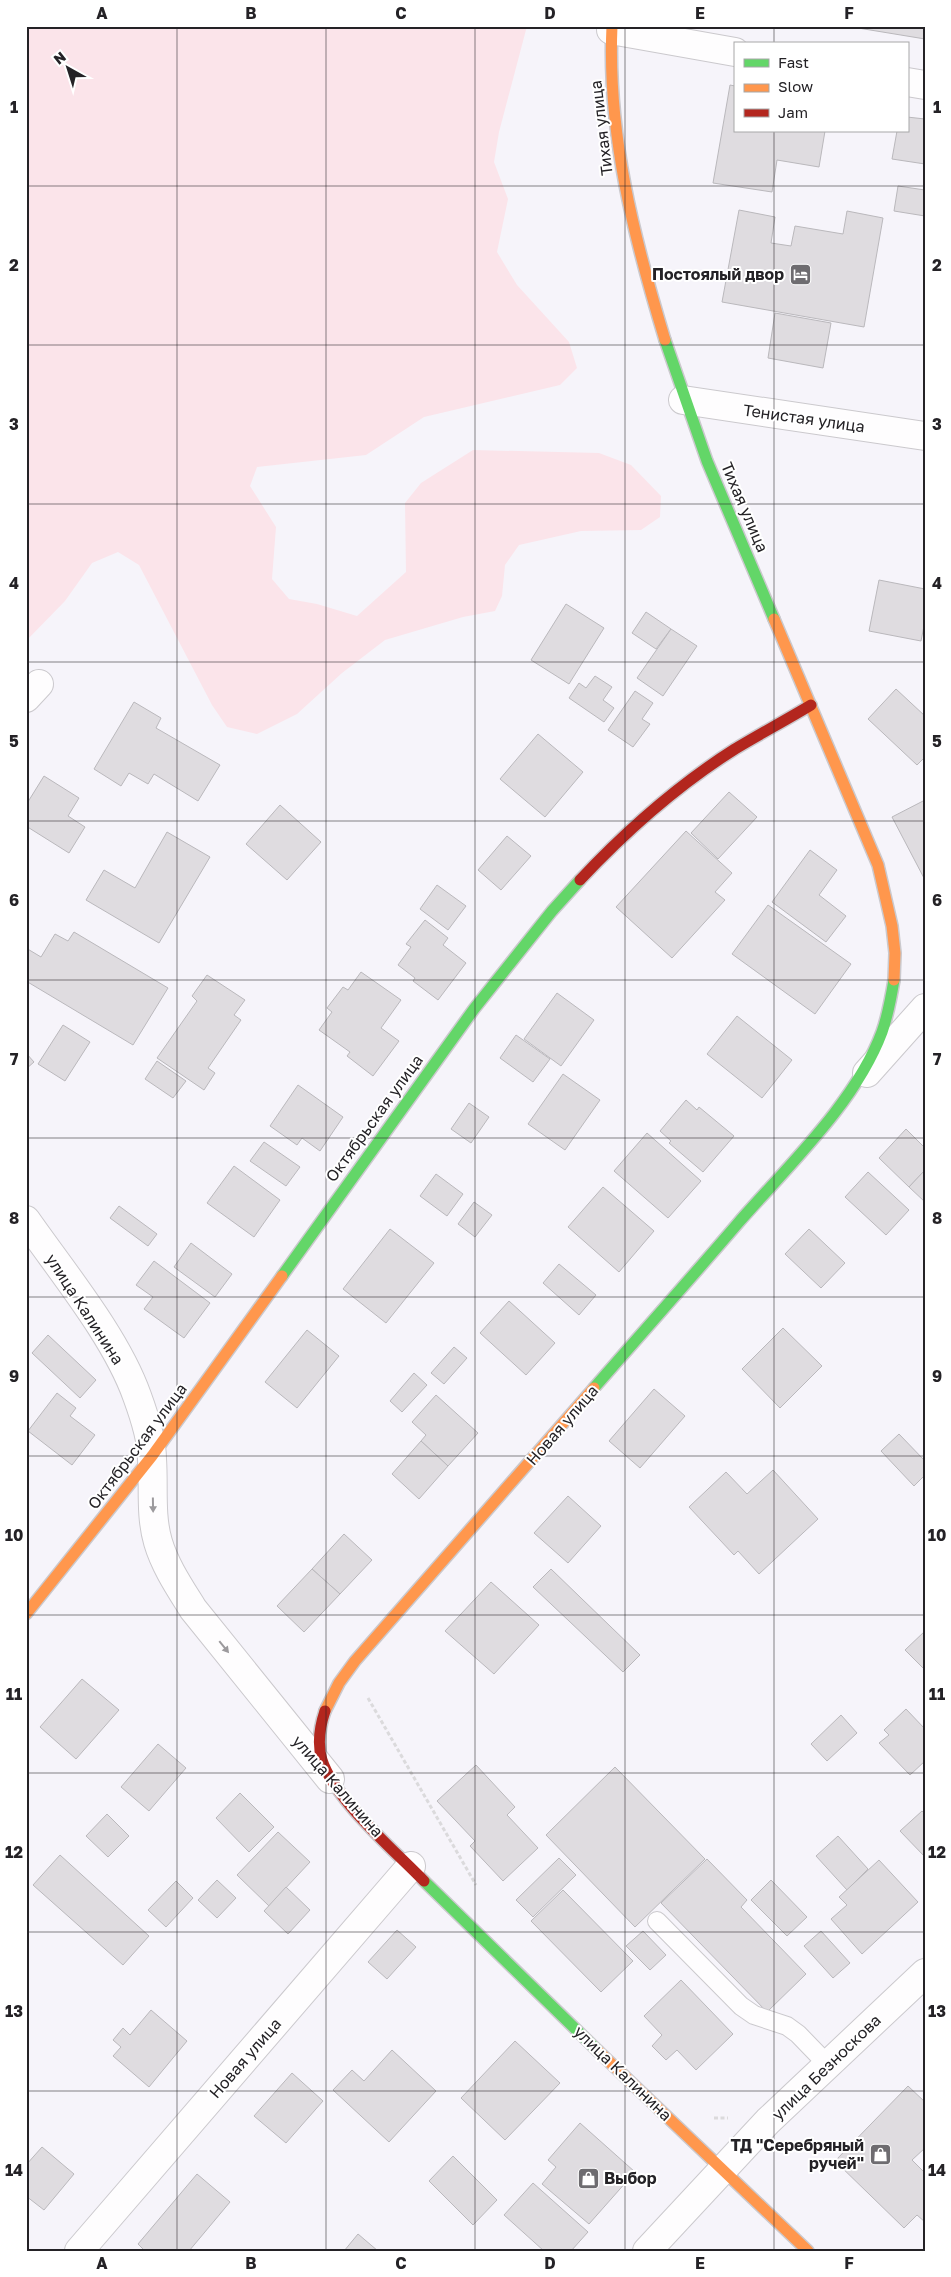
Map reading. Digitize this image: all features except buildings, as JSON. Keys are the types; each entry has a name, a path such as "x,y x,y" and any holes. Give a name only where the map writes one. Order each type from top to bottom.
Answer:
{"street":[{"path":"612,28 665,33 734,52"},
{"name":"Тихая улица","path":"612,28 610,74 613,120 622,173 661,333 683,400 878,865 890,906 896,948 895,987"},
{"path":"908,82 925,85"},
{"name":"Тенистая улица","path":"683,400 925,436"},
{"name":"Октябрьская улица","path":"26,1614 152,1456 474,1009 552,911 595,864 629,831 672,795 734,750 811,705"},
{"name":"Новая улица","path":"852,1089 876,1046 895,987"},
{"name":"Новая улица","path":"330,1780 322,1760 318,1738 322,1714 345,1675 812,1139 852,1089 925,1008"},
{"name":"улица Калинина","path":"26,1220 104,1332 126,1370 137,1396 152,1456 153,1519 158,1542 179,1587 193,1609 330,1780 411,1866 808,2251"},
{"name":"Новая улица","path":"79,2251 411,1866"},
{"name":"улица Безноскова","path":"647,2251 768,2121 925,1973"}],"lane":[{"path":"657,1921 741,2006 754,2015 787,2026 798,2034 828,2065"}],"path":[{"path":"367,1694 369,1703 466,1870 481,1891"},
{"path":"707,2111 714,2118 736,2118"}],"shaded area":[{"path":"26,26 527,26 499,132 494,162 508,199 497,252 517,285 569,342 577,368 560,385 424,417 366,455 257,467 250,486 276,527 272,579 289,599 317,604 357,616 406,572 405,503 421,483 473,450 599,453 631,465 661,496 660,517 641,530 581,531 519,545 505,565 502,596 495,611 463,617 385,640 342,673 297,714 257,734 227,727 212,705 139,565 118,552 92,563 65,601 26,641"}],"traffic: fast":[{"path":"665,340 707,461 774,619"},
{"path":"282,1276 474,1009 552,911 580,880"},
{"path":"594,1388 799,1156 838,1108 856,1083 882,1032 888,1013 894,980"},
{"path":"424,1881 598,2051"}],"traffic: slow":[{"path":"612,26 614,106 618,145 633,224 665,340"},
{"path":"774,619 878,865 892,926 895,953 894,980"},
{"path":"26,1614 152,1456 282,1276"},
{"path":"325,1711 339,1683 355,1661 594,1388"},
{"path":"598,2051 808,2251"}],"traffic: jam":[{"path":"580,880 634,827 673,793 735,749 811,705"},
{"path":"325,1711 319,1741 322,1760 329,1775 352,1808 424,1881"}],"place":[{"name":"Постоялый двор","path":"800,274"},
{"name":"ТД \"Серебряный ручей\"","path":"880,2154"},
{"name":"Выбор","path":"588,2178"}]}
